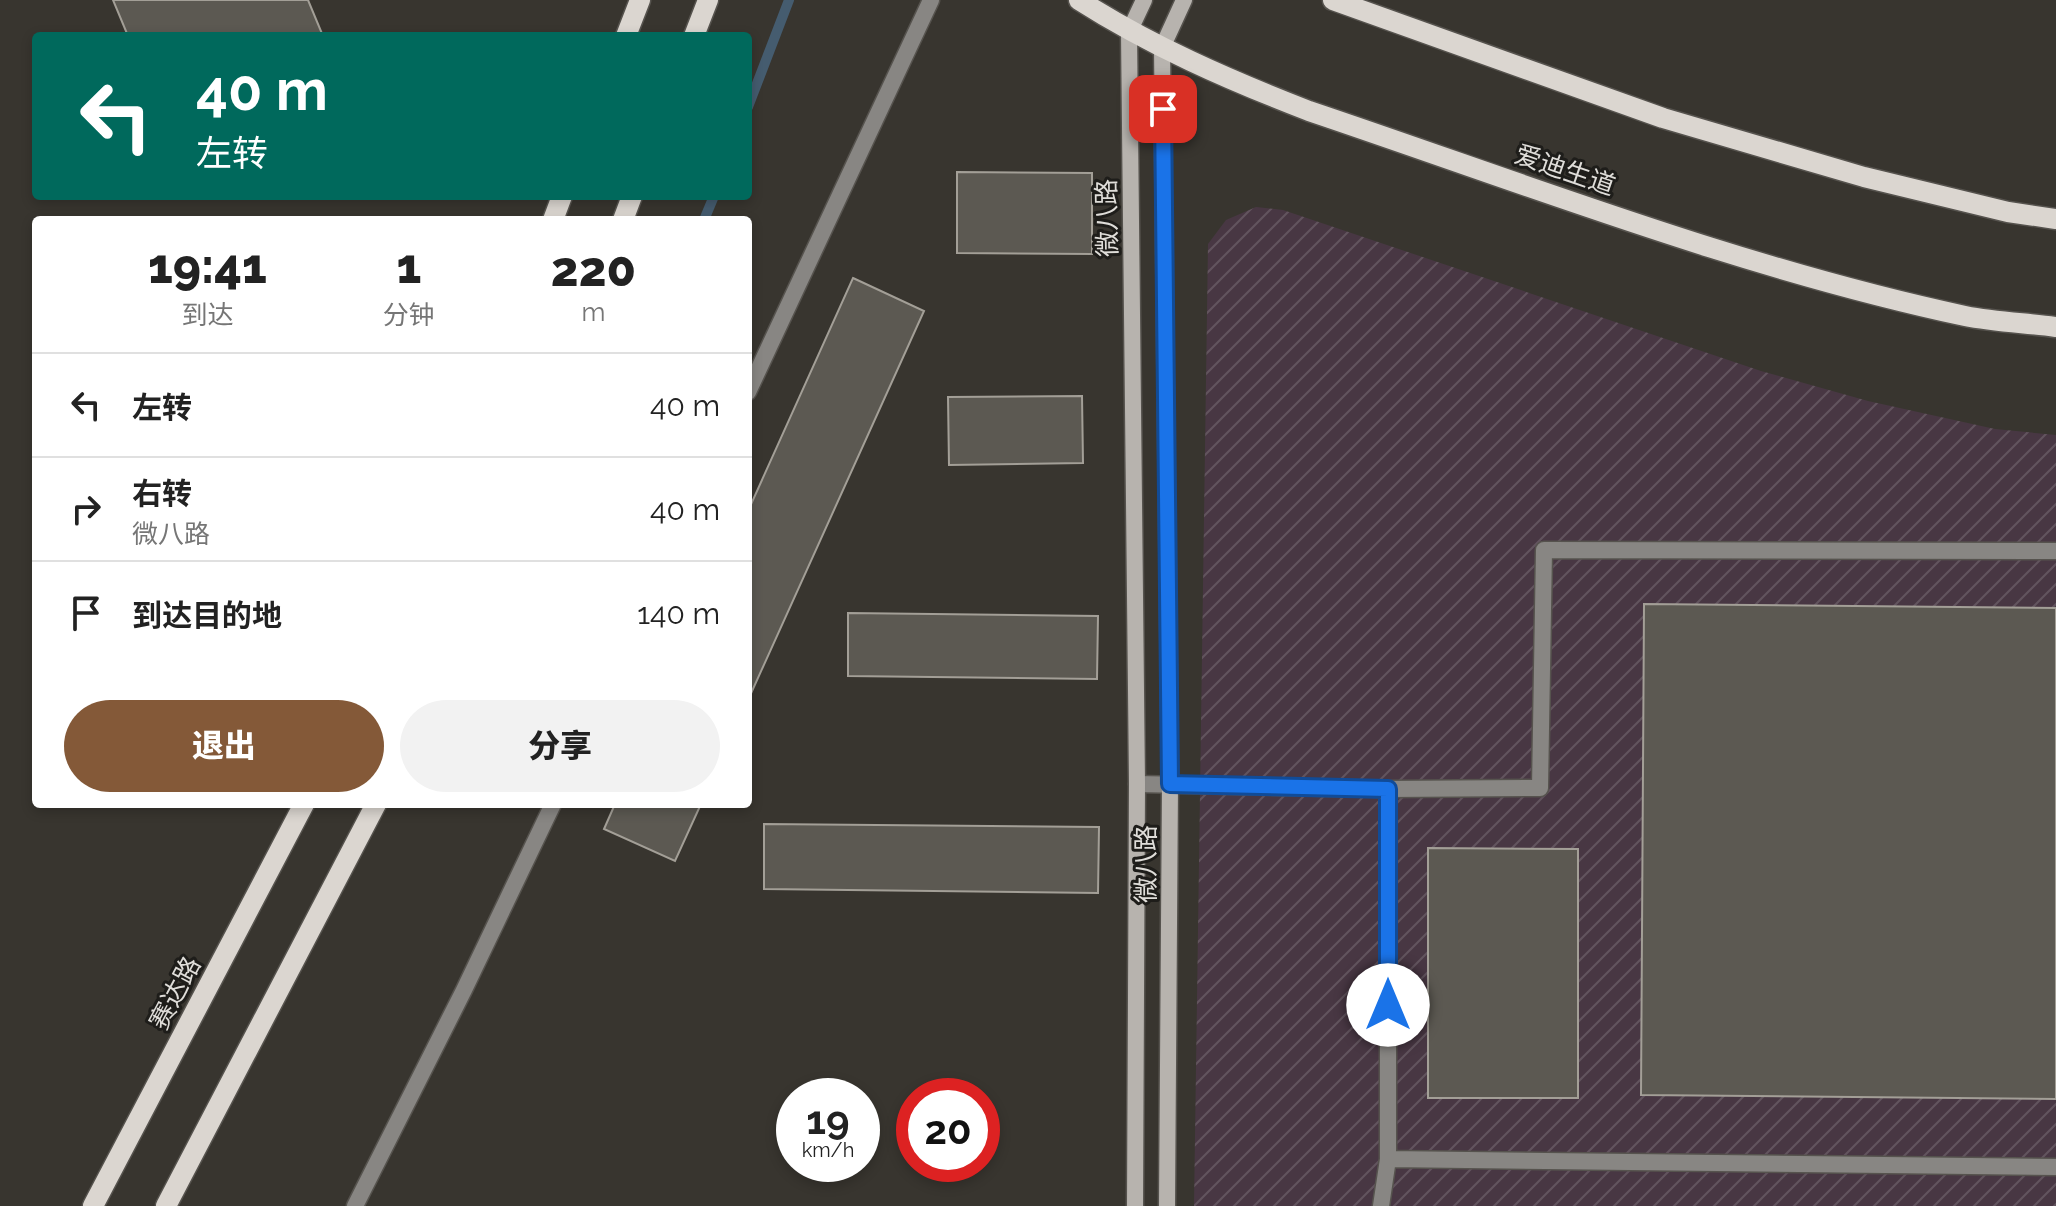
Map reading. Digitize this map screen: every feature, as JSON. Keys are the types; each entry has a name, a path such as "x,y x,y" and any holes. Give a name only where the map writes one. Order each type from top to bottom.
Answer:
{"main road":[{"path":"628,32 640,0"},
{"path":"696,32 708,0"},
{"name":"爱迪生道","path":"1079,0 1129,32 1252,89 1712,248 1852,288 1968,316 2056,327"},
{"path":"1333,0 1677,122 1864,177 2008,212 2056,219"},
{"name":"赛达路","path":"93,1206 302,808"},
{"path":"166,1206 374,808"}],"street":[{"path":"752,383 931,0"},
{"name":"微八路","path":"1135,1206 1137,784 1129,32 1144,0"},
{"name":"微八路","path":"1167,1206 1170,784 1162,48 1184,0"},
{"path":"1137,784 1388,789 1540,788 1544,550 2056,551"},
{"path":"1381,1206 1388,1159 1388,789"},
{"path":"355,1206 551,808"},
{"path":"1388,1159 2056,1167"}],"shaded area":[{"path":"1256,207 1283,210 1761,371 1868,401 1995,429 2056,435 2056,1206 1194,1206 1208,244 1226,220"}],"building":[{"path":"113,0 308,0 321,32 126,32"},
{"path":"957,172 1092,173 1092,254 957,253"},
{"path":"853,278 924,311 752,691 752,502"},
{"path":"1082,396 1083,463 949,465 948,397"},
{"path":"1644,604 2056,608 2056,1099 1641,1095"},
{"path":"848,613 1098,616 1097,679 848,676"},
{"path":"613,808 699,808 675,861 604,829"},
{"path":"764,824 1099,827 1098,893 764,889"},
{"path":"1428,848 1578,849 1578,1098 1428,1098"}],"waterway":[{"path":"752,97 789,0"},
{"path":"706,216 712,200"}],"route":[{"path":"1163,109 1170,784 1388,789 1388,1005"}]}
